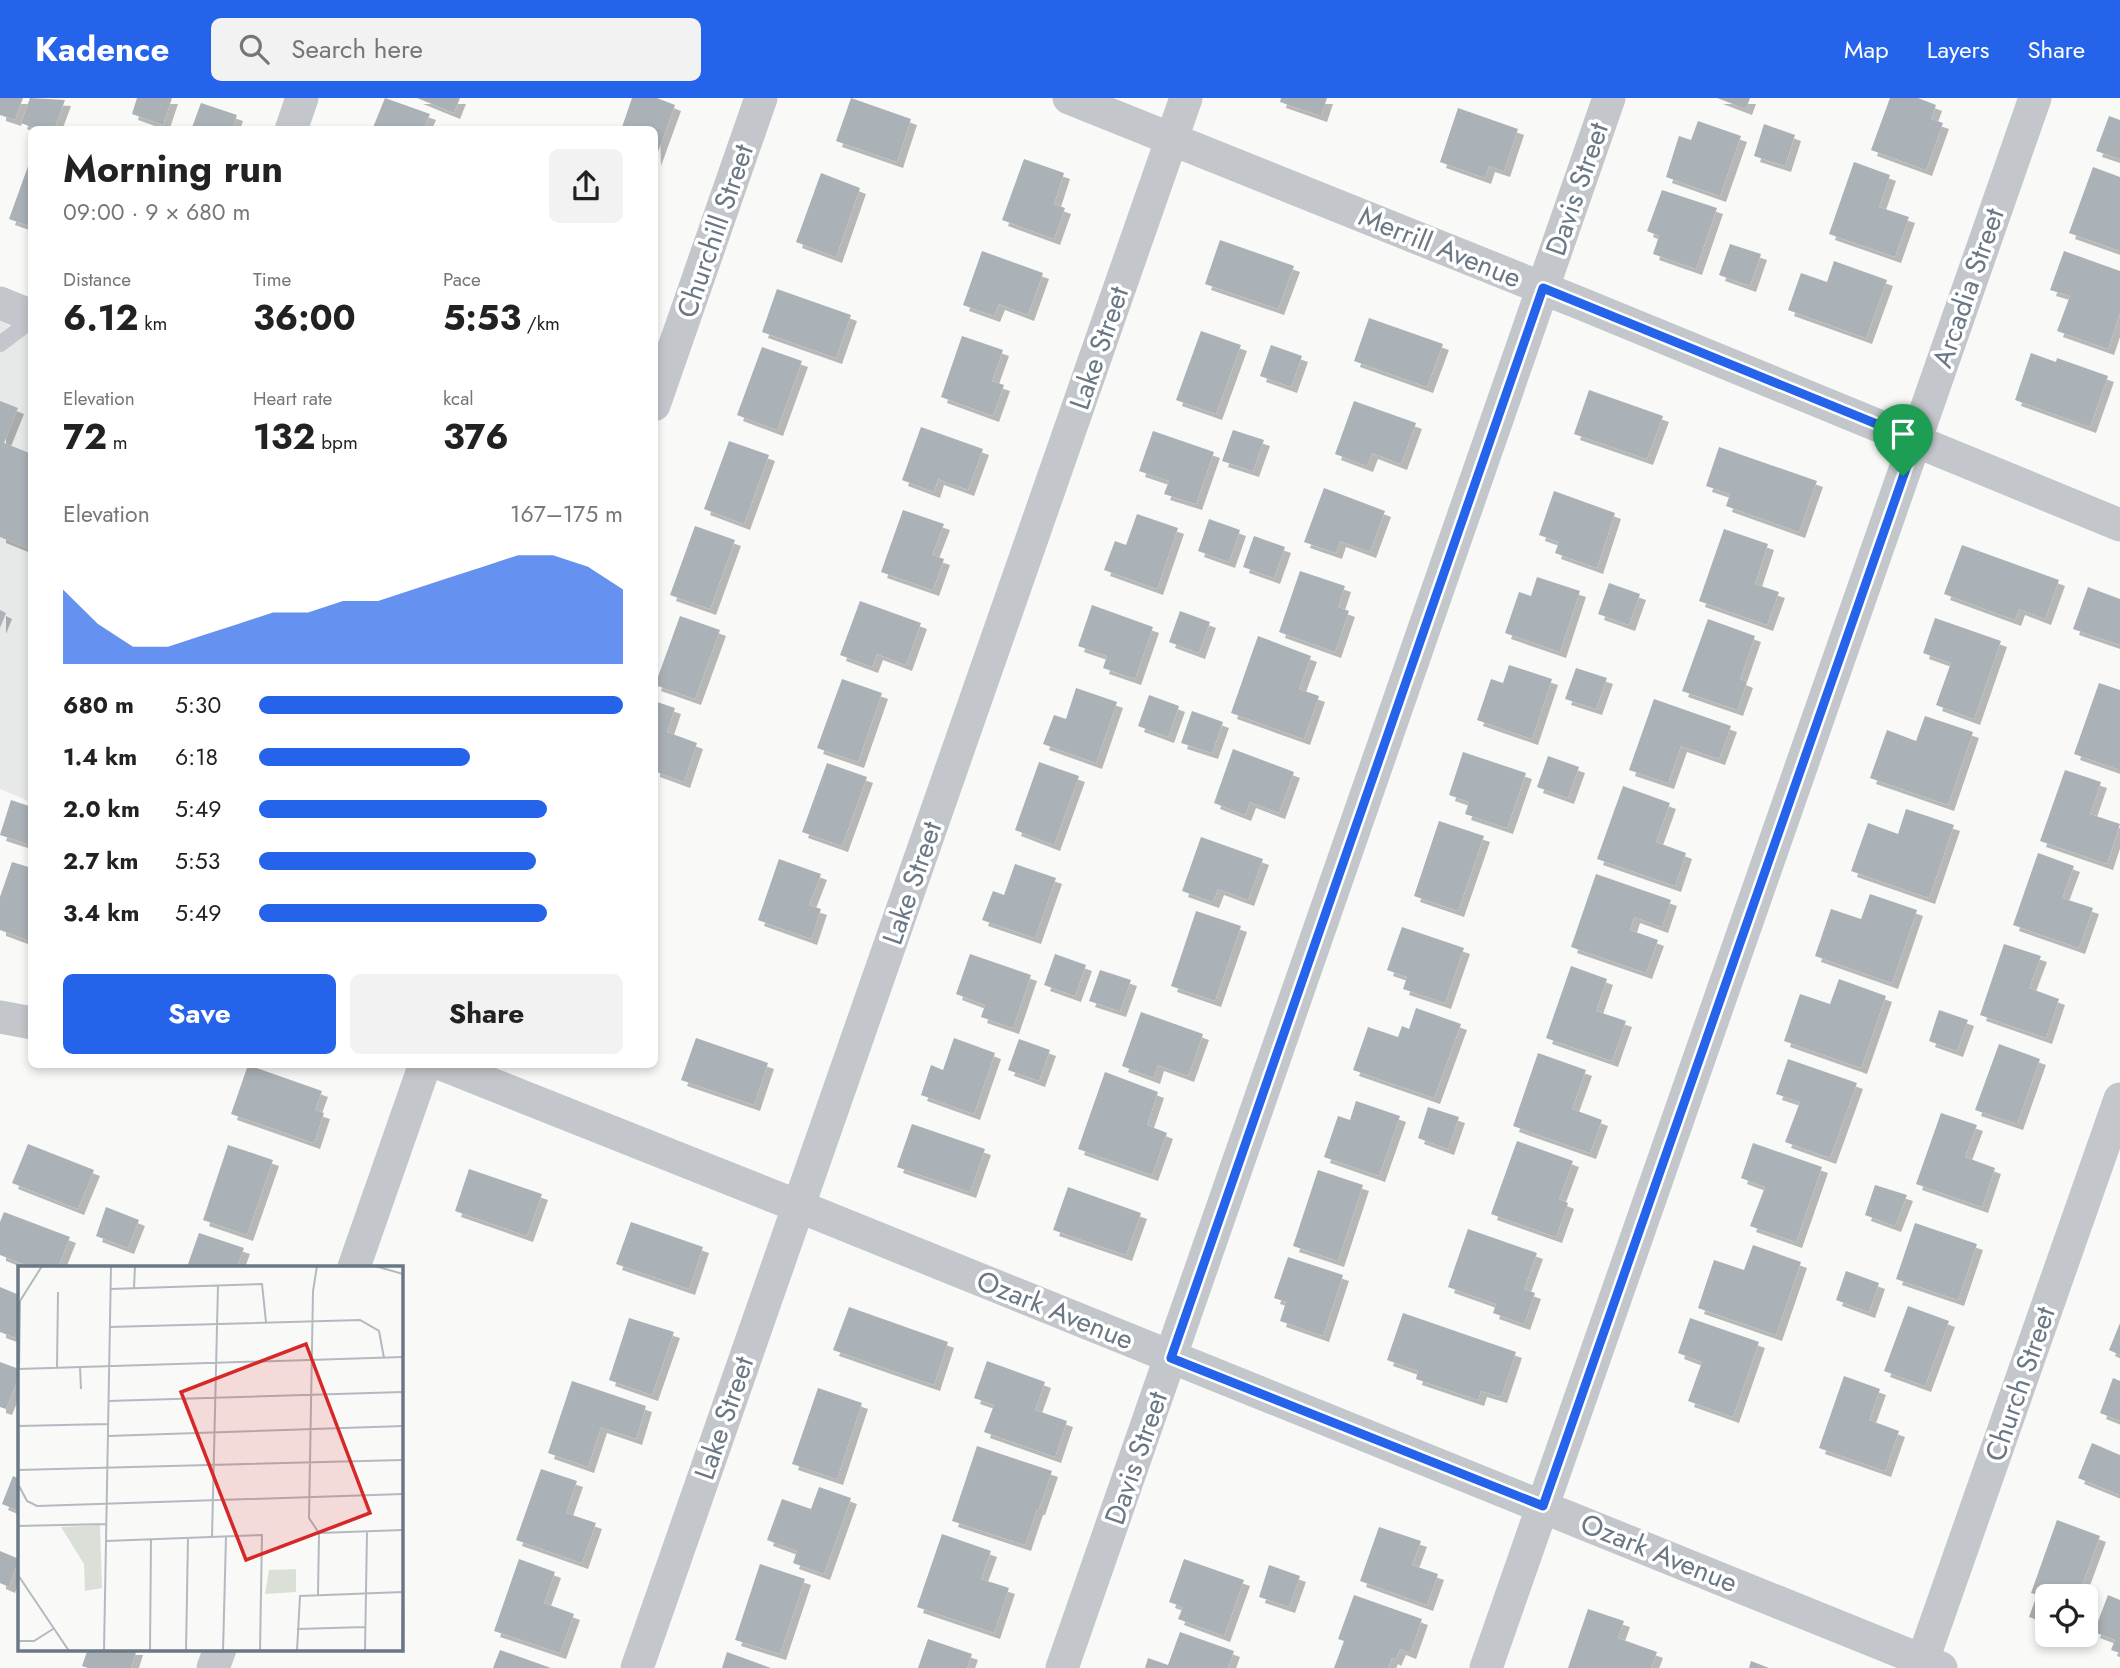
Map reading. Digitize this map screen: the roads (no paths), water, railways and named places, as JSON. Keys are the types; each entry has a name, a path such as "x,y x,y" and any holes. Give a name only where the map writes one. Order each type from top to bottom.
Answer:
{"street":[{"path":"292,126 302,98"},
{"name":"Churchill Street","path":"658,394 761,98"},
{"name":"Merrill Avenue","path":"1069,98 1543,288 2120,525"},
{"name":"Lake Street","path":"637,1668 1186,98"},
{"name":"Davis Street","path":"1062,1668 1609,98"},
{"name":"Arcadia Street","path":"1486,1668 2035,98"},
{"path":"0,303 28,316"},
{"path":"0,1017 28,1022"},
{"path":"354,1266 424,1068"},
{"name":"Ozark Avenue","path":"451,1068 1543,1506 1928,1666"},
{"name":"Church Street","path":"1928,1666 2120,1099"},
{"path":"213,1668 220,1650"}],"lane":[{"path":"0,344 28,321"}]}
